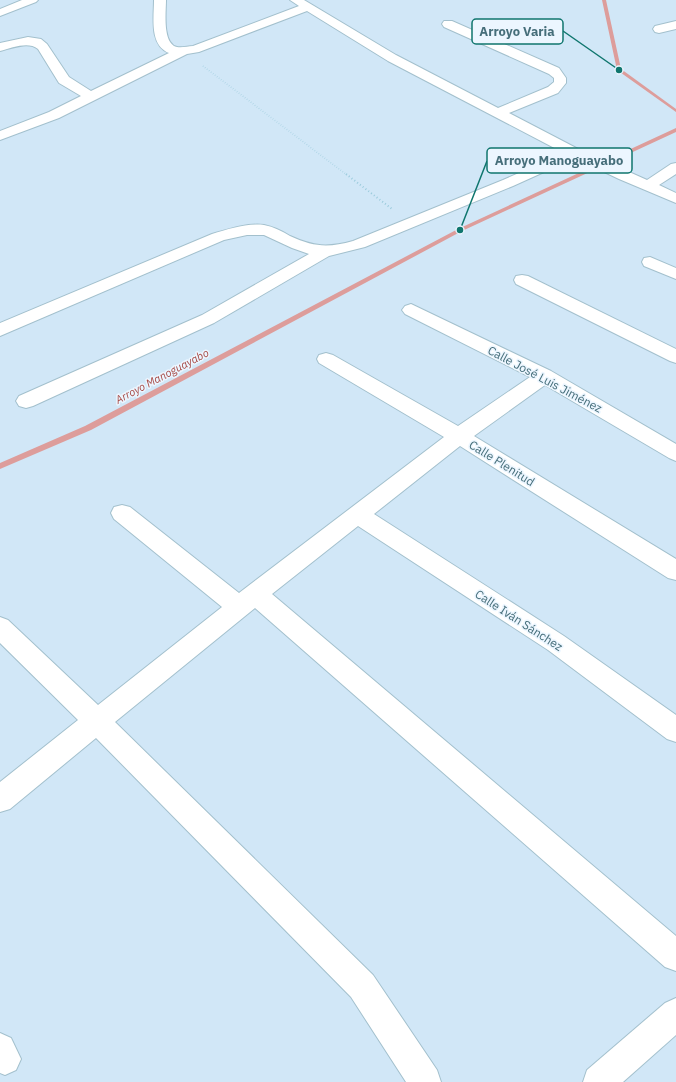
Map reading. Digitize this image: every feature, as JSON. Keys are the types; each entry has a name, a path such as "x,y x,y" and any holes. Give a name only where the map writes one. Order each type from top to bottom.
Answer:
{"street":[{"path":"0,12 32,0"},
{"path":"160,0 160,33 166,46 172,50 183,51 195,49 308,7"},
{"path":"296,0 392,58 576,153 624,176 676,198"},
{"path":"448,24 554,71 560,78 560,84 553,90 498,113"},
{"path":"659,29 676,25"},
{"path":"0,47 28,41 37,42 43,46 64,80 91,97"},
{"path":"0,136 54,115 183,51"},
{"path":"26,401 208,319 324,252 359,244 508,183 576,153"},
{"path":"648,186 676,167"},
{"path":"0,330 218,237 246,230 266,230 304,248 324,252"},
{"path":"650,262 676,274"},
{"path":"522,280 676,357"},
{"name":"Calle José Luis Jiménez","path":"411,310 544,376 676,453"},
{"name":"Calle Plenitud","path":"326,359 459,436 676,571"},
{"path":"0,799 247,601 459,436 544,376"},
{"path":"122,513 247,601 676,956"},
{"name":"Calle Iván Sánchez","path":"358,515 556,643 676,730"},
{"path":"0,627 97,721 362,986 425,1082"},
{"path":"599,1082 676,1014"}],"path":[{"path":"183,51 410,223"}],"shaded area":[{"path":"0,0 676,0 676,1082 0,1082"}],"waterway":[{"path":"604,0 619,70 676,111"},
{"name":"Arroyo Manoguayabo","path":"0,466 88,428 460,230 676,130"}],"place":[{"name":"Arroyo Varia","path":"619,70"},
{"name":"Arroyo Manoguayabo","path":"460,230"}]}
